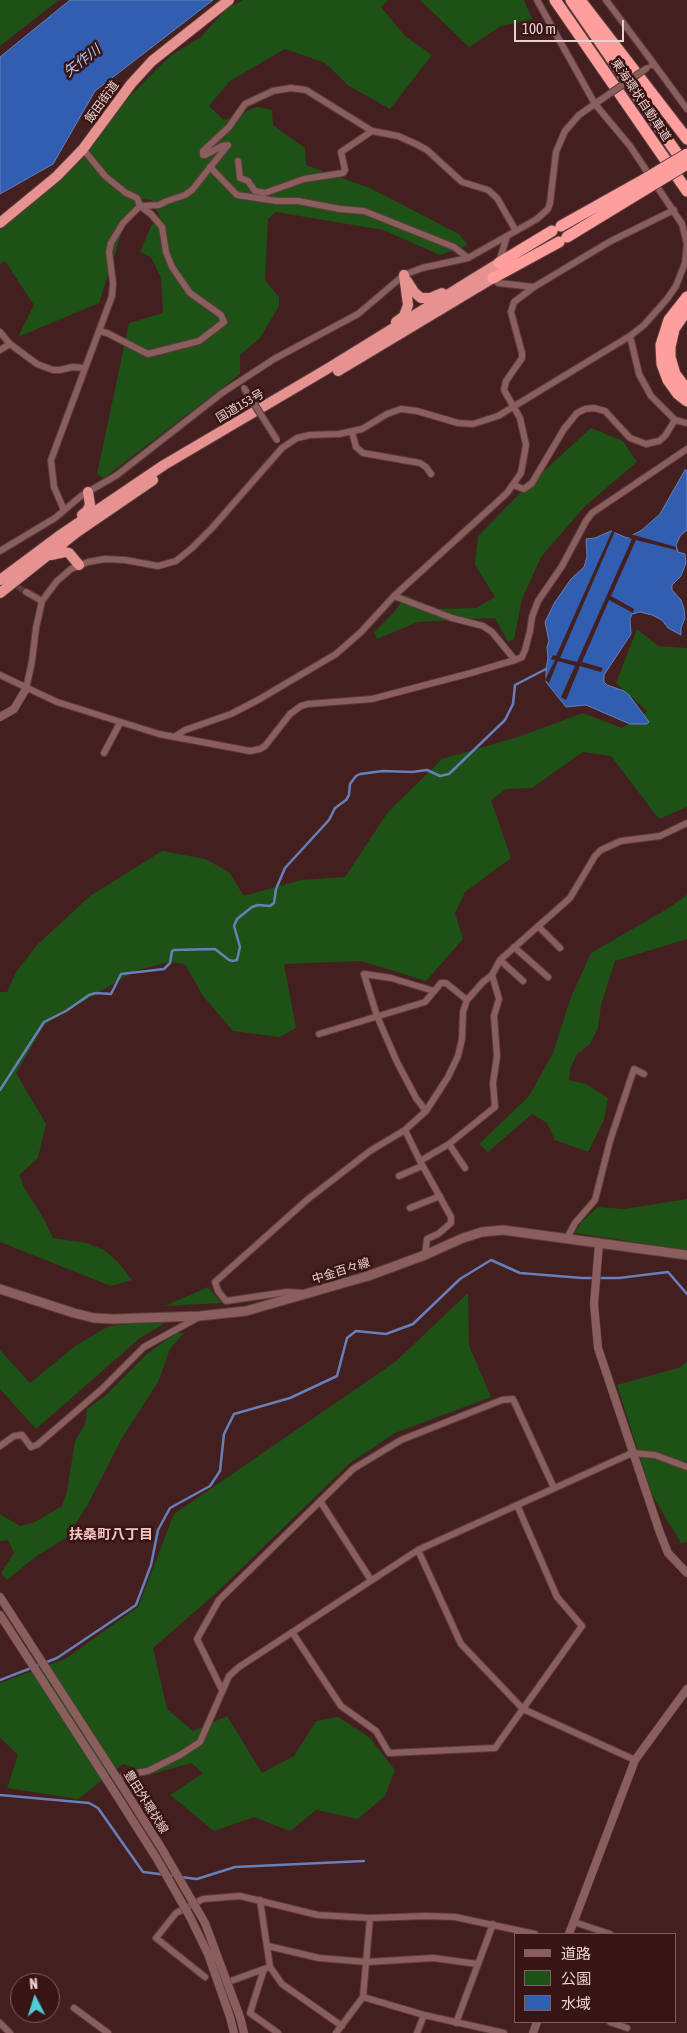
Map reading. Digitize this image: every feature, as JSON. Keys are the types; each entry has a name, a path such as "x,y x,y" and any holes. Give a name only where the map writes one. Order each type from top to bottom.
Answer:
{"highway":[{"name":"飯田街道","path":"0,223 58,176 83,149 130,84 152,61 229,0"},
{"name":"東海環状自動車道","path":"555,0 687,191"},
{"name":"東海環状自動車道","path":"571,0 687,168"},
{"path":"580,0 687,139"},
{"path":"661,154 687,196"},
{"path":"493,278 563,239 687,154"},
{"path":"404,275 417,295 421,298 430,298 499,263 557,229 687,164"},
{"name":"国道153号","path":"0,580 59,536 164,465 327,369 499,263"},
{"path":"327,369 404,316 408,305 404,275"},
{"name":"国道153号","path":"0,593 14,580 100,515 201,451 493,278"},
{"path":"687,297 669,320 661,345 662,364 668,380 678,394 687,401"},
{"path":"687,310 674,329 670,348 675,374 687,390"},
{"path":"59,536 89,508 88,492"},
{"path":"79,565 74,548 75,539 100,515"},
{"path":"14,580 56,552 69,553 79,565"}],"main road":[{"name":"中金百々線","path":"0,1289 94,1318 200,1316 246,1311 368,1276 482,1232 503,1230 687,1255"}],"street":[{"path":"0,717 14,708 26,689 42,602 57,581 79,565 105,559 125,560 158,566 176,561 212,528 282,448 297,438 310,435 352,432 362,429 387,414 401,409 417,411 458,423 473,424 493,418 630,336 656,312 672,292 682,273 687,254 682,224 630,146 595,104 537,0"},
{"path":"606,0 687,109"},
{"path":"0,551 42,527 88,492 117,475 222,393 324,331 358,314 404,275 422,268 468,258 537,219 548,209 556,152 565,131 579,115 654,64"},
{"path":"64,510 54,487 51,460 112,296 111,243 123,223 140,206 159,206 167,201 185,196 192,190 228,145 222,146 206,155 203,155 203,151 229,127 241,108 258,96 282,89 300,89 312,92 372,130 405,138 427,150 462,182 488,190 497,198 516,231"},
{"path":"238,161 240,178 248,181 259,192 265,193 304,179 343,172 345,170 341,152 372,130"},
{"path":"83,149 105,176 137,198 140,206 151,214 162,227 166,252 172,267 190,293 220,315 224,322 199,340 148,354 107,333 99,331"},
{"path":"210,167 237,195 277,201 298,201 340,210 364,211 454,246 468,258"},
{"path":"174,737 184,730 231,714 336,654 361,632 394,596 497,502 513,485 524,465 526,445 523,428 505,394 505,385 520,362 522,353 512,317 512,307 517,299 534,287 611,241 674,210"},
{"path":"499,263 507,236"},
{"path":"493,278 498,282 534,287"},
{"path":"0,332 10,344 30,360 45,368 60,370 73,367 84,368"},
{"path":"630,336 639,374 644,385 659,406 675,420 687,423"},
{"path":"0,350 10,344"},
{"path":"240,382 282,448"},
{"path":"513,485 524,489 532,483 568,424 577,414 585,409 594,408 605,411 630,438 646,444 659,441 665,436 675,420"},
{"path":"352,432 356,447 363,453 420,463 426,467 430,474"},
{"path":"0,676 57,702 120,723 174,737 250,751 256,750 265,746 290,714 301,706 372,700 522,657 530,631 532,616 538,601 562,566 579,532 592,513 687,449"},
{"path":"26,592 42,602"},
{"path":"394,596 452,618 484,626 492,632 515,660"},
{"path":"104,754 120,723"},
{"path":"310,1293 288,1292 226,1301 218,1291 215,1282 308,1199 370,1151 405,1130 426,1111 439,1092 458,1056 462,1039 463,1012 468,1000 482,982 492,975 500,960 570,898 595,856 601,850 621,842 660,836 687,823"},
{"path":"538,926 560,948"},
{"path":"514,947 548,977"},
{"path":"500,960 522,981"},
{"path":"426,1111 404,1076 377,1016 364,974 392,978 434,991"},
{"path":"399,1176 421,1164 449,1144 495,1107 493,1083 497,1056 494,1016 499,999 492,975"},
{"path":"318,1034 427,1001 441,983 446,983 468,1000"},
{"path":"567,1238 575,1223 595,1200 610,1140 634,1069 644,1074"},
{"path":"405,1130 421,1164 451,1217 451,1223 427,1240 425,1255"},
{"path":"449,1144 465,1168"},
{"path":"410,1208 440,1196"},
{"path":"599,1244 594,1304 598,1348 660,1533 668,1553 687,1574"},
{"path":"0,1446 14,1436 22,1434 31,1447 37,1445 102,1389 144,1347 200,1316"},
{"path":"222,1690 198,1639 212,1610 219,1600 353,1469 401,1440 502,1400 513,1398 554,1488"},
{"path":"118,1779 125,1775 148,1771 180,1755 200,1742 229,1676 239,1667 418,1550 632,1453 655,1455 687,1467"},
{"path":"320,1501 371,1580"},
{"path":"292,1632 340,1706 376,1731 389,1753 495,1748 582,1626 557,1597 517,1505"},
{"path":"418,1550 460,1644 523,1709 635,1760"},
{"name":"豊田外環状線","path":"0,1597 118,1779 205,1923 228,1982 244,2033"},
{"name":"豊田外環状線","path":"0,1615 157,1859 190,1917 208,1954 234,2033"},
{"path":"569,1933 635,1760 687,1689"},
{"path":"206,1977 156,1938 176,1913 203,1899 240,1896 318,1915 370,1918 445,1917 493,1924 531,1933"},
{"path":"260,1900 268,1946 267,1968 250,2013 269,2031 278,2033"},
{"path":"336,2033 363,1996 370,1918"},
{"path":"574,1922 607,1933"},
{"path":"456,2023 493,1924"},
{"path":"268,1946 319,1958 367,1962 433,1958 478,1964"},
{"path":"228,1982 267,1968"},
{"path":"267,1968 282,1984 342,2026"},
{"path":"363,1996 424,2015 504,2033"},
{"path":"74,2008 108,2033"},
{"path":"417,2033 424,2015"},
{"path":"0,2023 10,2033"},
{"path":"613,2023 628,2028"}],"green space":[{"path":"0,0 59,0 0,46"},
{"path":"243,0 388,0 381,7 405,36 432,55 390,109 349,86 325,63 285,49 230,81 209,106 224,120 257,107 272,110 273,125 305,148 306,165 372,189 459,234 468,245 440,255 383,230 276,212 268,219 265,280 279,297 279,306 260,338 240,355 240,374 104,478 97,474 129,323 163,313 161,278 151,257 140,252 152,224 160,218 152,200 142,199 123,228 99,303 18,337 34,305 5,261 0,264 0,226 170,56 201,37 226,9"},
{"path":"420,0 524,0 532,19 501,26 469,47"},
{"path":"591,428 623,441 637,462 585,506 541,557 522,599 514,639 508,642 495,618 418,622 377,639 374,632 394,612 406,595 434,609 476,608 495,597 475,565 478,536 524,489"},
{"path":"637,629 658,646 687,648 687,807 659,819 611,756 583,752 532,788 506,789 491,800 511,858 465,892 455,913 463,939 426,981 361,961 284,964 296,1028 279,1037 233,1031 203,996 185,964 169,962 135,971 45,1024 16,1073 46,1124 38,1158 19,1175 53,1238 87,1243 104,1250 118,1262 132,1280 111,1286 0,1242 0,992 7,992 16,972 38,944 90,896 162,851 205,859 229,872 244,896 301,880 345,877 388,812 442,759 518,737 583,713 622,728 647,711 616,683"},
{"path":"687,895 687,939 615,961 601,1005 598,1028 590,1044 577,1054 570,1069 569,1080 586,1084 608,1098 604,1120 588,1152 555,1140 547,1123 532,1114 488,1152 479,1144 529,1096 553,1053 571,997 591,953 667,909"},
{"path":"687,1199 687,1250 575,1233 582,1221 598,1207 624,1209"},
{"path":"208,1287 222,1303 165,1306"},
{"path":"468,1293 469,1345 491,1397 395,1433 350,1463 214,1595 153,1648 167,1709 193,1731 227,1716 262,1773 294,1756 316,1721 338,1717 369,1737 395,1770 385,1796 358,1819 316,1810 290,1831 254,1817 214,1831 170,1795 203,1773 191,1763 152,1774 123,1764 78,1799 7,1788 18,1755 0,1738 0,1683 65,1659 138,1607 174,1514 395,1362"},
{"path":"170,1320 140,1338 36,1429 0,1389 0,1350 30,1383 75,1346 109,1326"},
{"path":"176,1333 184,1333 170,1349 158,1382 122,1438 87,1506 66,1538 38,1555 7,1580 1,1573 14,1553 8,1540 0,1541 0,1514 20,1526 35,1522 62,1506 67,1491 75,1441 85,1424 87,1409 106,1395 148,1353"},
{"path":"687,1361 687,1542 681,1543 652,1495 617,1385 681,1367"}],"water":[{"name":"矢作川","path":"70,0 213,0 95,91 53,164 0,194 0,57"},
{"path":"685,470 687,470 687,530 680,536 676,545 678,552 685,554 686,563 681,576 672,585 672,590 681,600 684,609 685,618 681,628 681,635 668,628 662,620 652,615 640,612 632,614 630,619 631,634 604,675 604,682 629,695 649,722 647,724 630,724 586,705 566,707 546,682 547,647 549,641 545,622 555,602 571,579 584,567 587,557 586,539 595,538 611,531 627,538 642,530 660,514"}],"pier":[{"path":"613,529 627,535 630,534 676,547 676,550 636,540 611,596 634,609 633,613 609,600 582,662 603,668 601,672 580,666 566,700 561,697 575,666 558,661 549,683 545,680 555,660 551,659 553,655 556,656","holes":["615,531 632,539 577,662 560,658"]}],"waterway":[{"path":"0,1090 44,1022 66,1011 89,995 96,993 111,994 121,974 164,969 170,963 172,951 174,950 215,949 229,960 237,960 240,947 234,926 237,919 252,907 258,905 270,906 274,903 276,889 285,868 329,820 335,808 346,800 349,795 350,784 356,776 383,771 412,772 427,770 440,776 449,774 505,720 513,704 515,685 546,669"},
{"path":"0,1680 57,1658 136,1605 151,1565 158,1530 170,1508 210,1486 220,1471 224,1434 234,1414 290,1398 337,1376 347,1338 356,1331 386,1334 413,1324 460,1279 491,1260 520,1273 582,1278 619,1278 668,1272 687,1294"},
{"path":"0,1795 89,1803 98,1808 143,1872 175,1876"},
{"path":"180,1877 197,1879 235,1867 364,1861"}],"tunnel":[{"path":"10,582 26,592"}],"district":[{"name":"扶桑町八丁目","path":"111,1535"}]}
